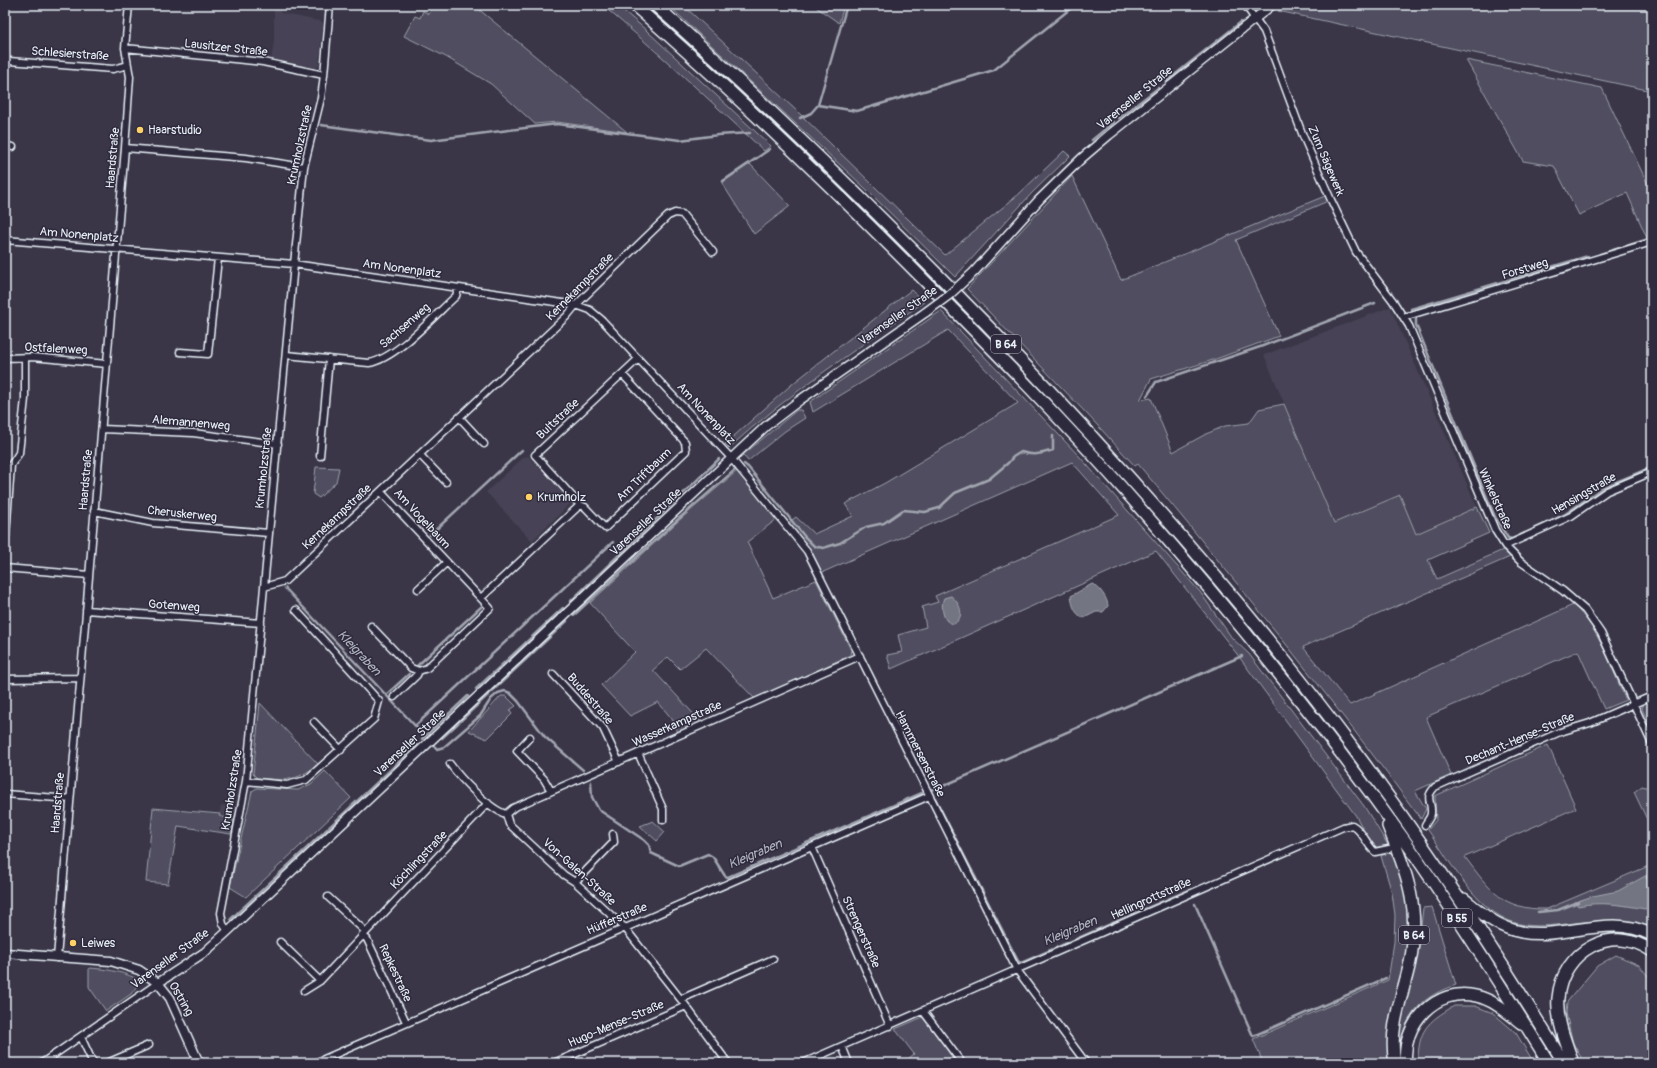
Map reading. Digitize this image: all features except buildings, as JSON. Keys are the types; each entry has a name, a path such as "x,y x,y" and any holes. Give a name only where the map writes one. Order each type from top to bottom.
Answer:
{"highway":[{"name":"B 64","path":"634,5 756,116 875,230 1037,396 1124,489 1239,624 1315,720 1382,810 1404,865 1412,892 1414,913 1414,937 1410,962 1394,1025 1393,1044 1395,1063"},
{"name":"B 64","path":"655,5 760,102 884,221 1025,364 1135,482 1250,617 1297,675 1393,802 1455,892 1493,922 1513,930 1536,934 1620,926 1634,928 1652,935"},
{"name":"B 55","path":"1382,810 1444,898 1549,1063"},
{"name":"B 55","path":"1455,892 1564,1063"},
{"path":"1573,1063 1558,1012 1560,987 1568,967 1583,951 1593,945 1605,941 1629,941 1640,944 1652,951"},
{"name":"B 55","path":"1406,1063 1406,1042 1410,1029 1417,1018 1431,1006 1449,997 1460,994 1489,1000 1527,1028"}],"main road":[{"name":"Varenseller Straße","path":"158,983 204,952 228,931 766,426 800,400 949,295 974,272 1039,200 1082,158 1109,134 1272,5"},
{"name":"Ostring","path":"5,953 111,961 139,970 158,983 170,998 199,1063"}],"street":[{"name":"Haardstraße","path":"57,958 125,148 130,77 125,48 129,5"},
{"name":"Krumholzstraße","path":"228,931 223,924 221,913 246,782 268,533 278,444 304,167 321,98 330,5"},
{"name":"Zum Sägewerk","path":"1244,5 1264,31 1303,136 1356,252 1404,317"},
{"name":"Lausitzer Straße","path":"125,48 263,62 324,75"},
{"name":"Schlesierstraße","path":"9,61 113,69 128,65"},
{"path":"5,146 13,147"},
{"path":"125,148 246,158 304,167"},
{"name":"Kernekampstraße","path":"264,587 285,581 460,418 567,316 576,305 668,216 675,213 682,214 713,252"},
{"name":"Am Nonenplatz","path":"5,240 294,264 576,305 590,310 731,458"},
{"name":"Forstweg","path":"1404,317 1652,242"},
{"path":"180,352 208,354 218,258"},
{"name":"Sachsenweg","path":"286,355 369,363 383,359 405,343 456,296 458,289"},
{"name":"Winkelstraße","path":"1404,317 1495,530 1505,546 1521,562 1563,591 1585,610 1601,633 1652,744"},
{"name":"Ostfalenweg","path":"5,358 32,357 107,364"},
{"path":"6,536 11,465 19,452 25,400 25,358"},
{"path":"320,456 329,359"},
{"name":"Bultstraße","path":"580,505 535,455 638,359"},
{"name":"Am Triftbaum","path":"580,505 585,508 604,528 686,451 685,442 622,374"},
{"path":"460,418 484,444"},
{"name":"Alemannenweg","path":"102,429 185,432 278,444"},
{"path":"420,455 446,482"},
{"name":"Hammersenstraße","path":"731,458 807,551 1017,970 1086,1063"},
{"name":"Hensingstraße","path":"1505,546 1571,516 1607,491 1652,472"},
{"name":"Am Vogelbaum","path":"381,492 490,608 426,668 419,671 417,675 394,697"},
{"path":"481,598 580,505"},
{"name":"Cheruskerweg","path":"94,511 159,523 268,533"},
{"name":"Am Vogelbaum","path":"418,589 447,562"},
{"path":"5,568 89,575"},
{"name":"Gotenweg","path":"86,610 261,623"},
{"path":"246,782 283,784 298,783 312,776 374,719 379,701 296,610"},
{"path":"371,626 411,668 419,671"},
{"name":"Wasserkampstraße","path":"506,814 513,808 551,791 860,656"},
{"name":"Buddestraße","path":"554,674 603,728 618,762"},
{"path":"5,679 80,678"},
{"name":"Dechant-Hense-Straße","path":"1425,825 1430,818 1431,812 1428,798 1430,793 1435,788 1560,732 1590,722 1652,696"},
{"path":"314,722 341,750"},
{"path":"530,737 517,751 544,779 551,791"},
{"path":"638,753 663,809 664,820"},
{"name":"Von-Galen-Straße","path":"450,764 457,773 499,813 506,814 509,824 564,875 575,882 625,928 728,1063"},
{"path":"5,794 70,799"},
{"name":"Hüfferstraße","path":"314,1063 929,796"},
{"name":"Köchlingstraße","path":"304,992 320,981 488,803"},
{"name":"Hellingrottstraße","path":"803,1063 1343,827 1352,825 1356,827 1361,832 1368,846 1375,852 1389,849"},
{"path":"575,882 614,842 613,834"},
{"name":"Strengerstraße","path":"812,847 890,1026"},
{"path":"328,897 364,933"},
{"name":"Repkestraße","path":"364,933 406,1022"},
{"path":"280,942 320,981"},
{"path":"680,999 773,959"},
{"name":"Varenseller Straße","path":"42,1063 158,983"},
{"name":"Hugo-Mense-Straße","path":"554,1063 686,1006"},
{"path":"924,1011 962,1063"},
{"path":"81,1036 93,1063"},
{"path":"107,1063 148,1045"},
{"path":"842,1046 849,1063"}],"shaded area":[{"path":"434,5 441,5 448,9 456,5 476,7 627,132 557,122 535,124 491,84 446,57 404,36 415,16 420,18 423,11 429,14"},
{"path":"602,5 617,5 771,146 764,151 684,77"},
{"path":"668,5 683,5 800,114 945,255 1019,194 1064,151 1070,156 1032,193 955,277 864,187"},
{"path":"813,5 844,5 839,23"},
{"path":"1286,5 1652,5 1652,91 1278,11"},
{"path":"274,9 279,10 281,13 323,22 319,66 313,69 271,60 274,42"},
{"path":"1466,60 1602,88 1652,193 1652,237 1647,238 1627,193 1579,215 1554,166 1523,161"},
{"path":"750,164 790,206 754,234 722,183"},
{"path":"1072,176 1121,280 1325,196 1328,201 1236,240 1279,336 1213,360 1151,379 1140,400 1151,398 1173,452 1206,434 1225,426 1249,423 1259,409 1284,404 1334,523 1400,495 1416,534 1477,507 1489,533 1428,560 1437,579 1503,550 1510,557 1303,647 1350,705 1573,605 1591,625 1598,637 1626,700 1604,709 1578,651 1426,717 1451,775 1415,791 1426,809 1421,819 1387,773 1282,639 1138,464 1135,466 967,289"},
{"path":"911,290 924,302 799,390 729,448 725,444 791,385"},
{"path":"1390,307 1477,507 1416,534 1399,495 1334,523 1264,355"},
{"path":"941,311 1079,456 1200,592 1232,638 1249,654 1364,806 1388,845 1377,847 1371,844 1356,816 1237,654 1156,551 891,669 887,655 902,652 898,635 926,627 922,607 938,602 935,596 1119,515 1072,462 821,573 806,545 788,523 796,517 814,534 853,516 845,504 885,483 1018,403 948,330 813,412 810,402"},
{"path":"797,410 801,410 805,418 785,431 748,461 743,455"},
{"name":"Krumholz","path":"528,456 572,502 532,541 486,492 524,457"},
{"path":"316,467 339,468 336,482 319,498 313,494"},
{"path":"737,471 777,519 747,542 773,598 816,580 851,650 850,655 755,699 706,648 680,669 668,657 653,670 701,722 678,732 672,719 658,702 630,716 601,685 635,652 590,603 676,523"},
{"path":"501,696 506,696 516,706 510,710 512,714 487,739 469,731"},
{"path":"1652,700 1652,730 1642,709 1644,703"},
{"path":"260,703 318,764 303,774 289,779 257,778 253,774"},
{"path":"1548,745 1576,808 1465,857 1482,879 1498,896 1519,906 1547,909 1651,865 1652,861 1652,928 1623,921 1594,921 1537,926 1509,921 1494,912 1469,888 1428,830 1436,820 1435,796"},
{"path":"325,771 351,798 246,897 230,887 252,791 257,788 298,790 311,784"},
{"path":"1642,786 1652,789 1652,830 1634,792"},
{"path":"221,805 236,808 234,820 219,816"},
{"path":"153,808 220,814 219,816 234,820 231,834 178,826 168,884 146,882"},
{"path":"653,821 665,832 657,841 640,826"},
{"path":"1391,851 1401,877 1409,919 1409,933 1406,961 1392,1012 1388,1037 1390,1063 1263,1063 1253,1039 1388,980 1394,942 1395,915 1392,893 1381,856"},
{"path":"1432,907 1456,985 1425,1000 1411,1016 1402,1037 1400,1049 1396,1049 1397,1026 1415,964 1423,908"},
{"path":"1616,955 1639,965 1652,981 1652,1063 1584,1063 1573,1043 1566,1013 1567,1002 1597,966"},
{"path":"89,968 112,971 135,978 137,986 131,994 106,1011 89,987"},
{"path":"1454,1006 1475,1006 1493,1013 1516,1033 1534,1063 1418,1063 1420,1042 1426,1028 1437,1017"},
{"path":"923,1017 957,1063 903,1063 914,1054 895,1029"}],"water":[{"path":"1092,584 1103,593 1108,606 1103,612 1096,612 1084,618 1078,615 1074,609 1071,596"},
{"path":"951,596 957,602 961,613 958,621 954,624 945,619 942,610 944,598"},
{"path":"1647,875 1652,880 1652,892 1649,907 1645,909 1603,904 1578,906 1575,902 1593,896 1618,891"}],"waterway":[{"path":"800,118 811,113 818,105 847,5"},
{"path":"818,105 857,111 994,70 1075,5"},
{"path":"1259,8 1262,5"},
{"path":"1167,81 1241,22"},
{"path":"1119,118 1158,88"},
{"path":"1092,140 1114,122"},
{"path":"321,125 431,140 557,124 680,140 750,133"},
{"path":"723,181 770,149"},
{"path":"1600,254 1652,238"},
{"path":"1411,309 1588,256"},
{"path":"1147,396 1156,382 1260,347 1375,303"},
{"path":"1416,317 1416,325 1495,517 1508,538 1512,539 1564,515 1602,488 1652,467"},
{"path":"744,464 805,537 814,546 823,548 840,543 866,527 884,523 903,510 925,512 939,508 955,493 989,479 1013,457 1021,452 1037,454 1053,450 1053,436"},
{"path":"430,535 522,450"},
{"path":"571,601 719,459"},
{"path":"574,615 675,522 735,470"},
{"path":"415,726 613,542"},
{"name":"Kleigraben","path":"285,588 420,731"},
{"path":"418,665 481,607"},
{"path":"476,689 563,608"},
{"path":"442,738 567,621"},
{"name":"Kleigraben","path":"930,790 943,786 1242,656"},
{"path":"386,695 409,674"},
{"name":"Kleigraben","path":"433,745 437,749 444,747 480,716 491,699 498,693 505,691 510,693 518,701 545,737 583,770"},
{"path":"422,739 468,696"},
{"path":"231,919 417,745"},
{"name":"Kleigraben","path":"591,782 592,797 599,810 644,840 649,845 651,853 679,866 708,854 713,857 725,876 728,877 922,793"},
{"name":"Kleigraben","path":"935,798 1018,961 1021,963 1189,890"},
{"path":"1647,878 1652,873"},
{"name":"Kleigraben","path":"1538,912 1558,910 1578,902"},
{"name":"Kleigraben","path":"1195,904 1253,1036 1386,978"}],"place":[{"name":"Haarstudio","path":"140,130"},
{"name":"Krumholz","path":"529,497"},
{"name":"Leiwes","path":"73,943"}]}
